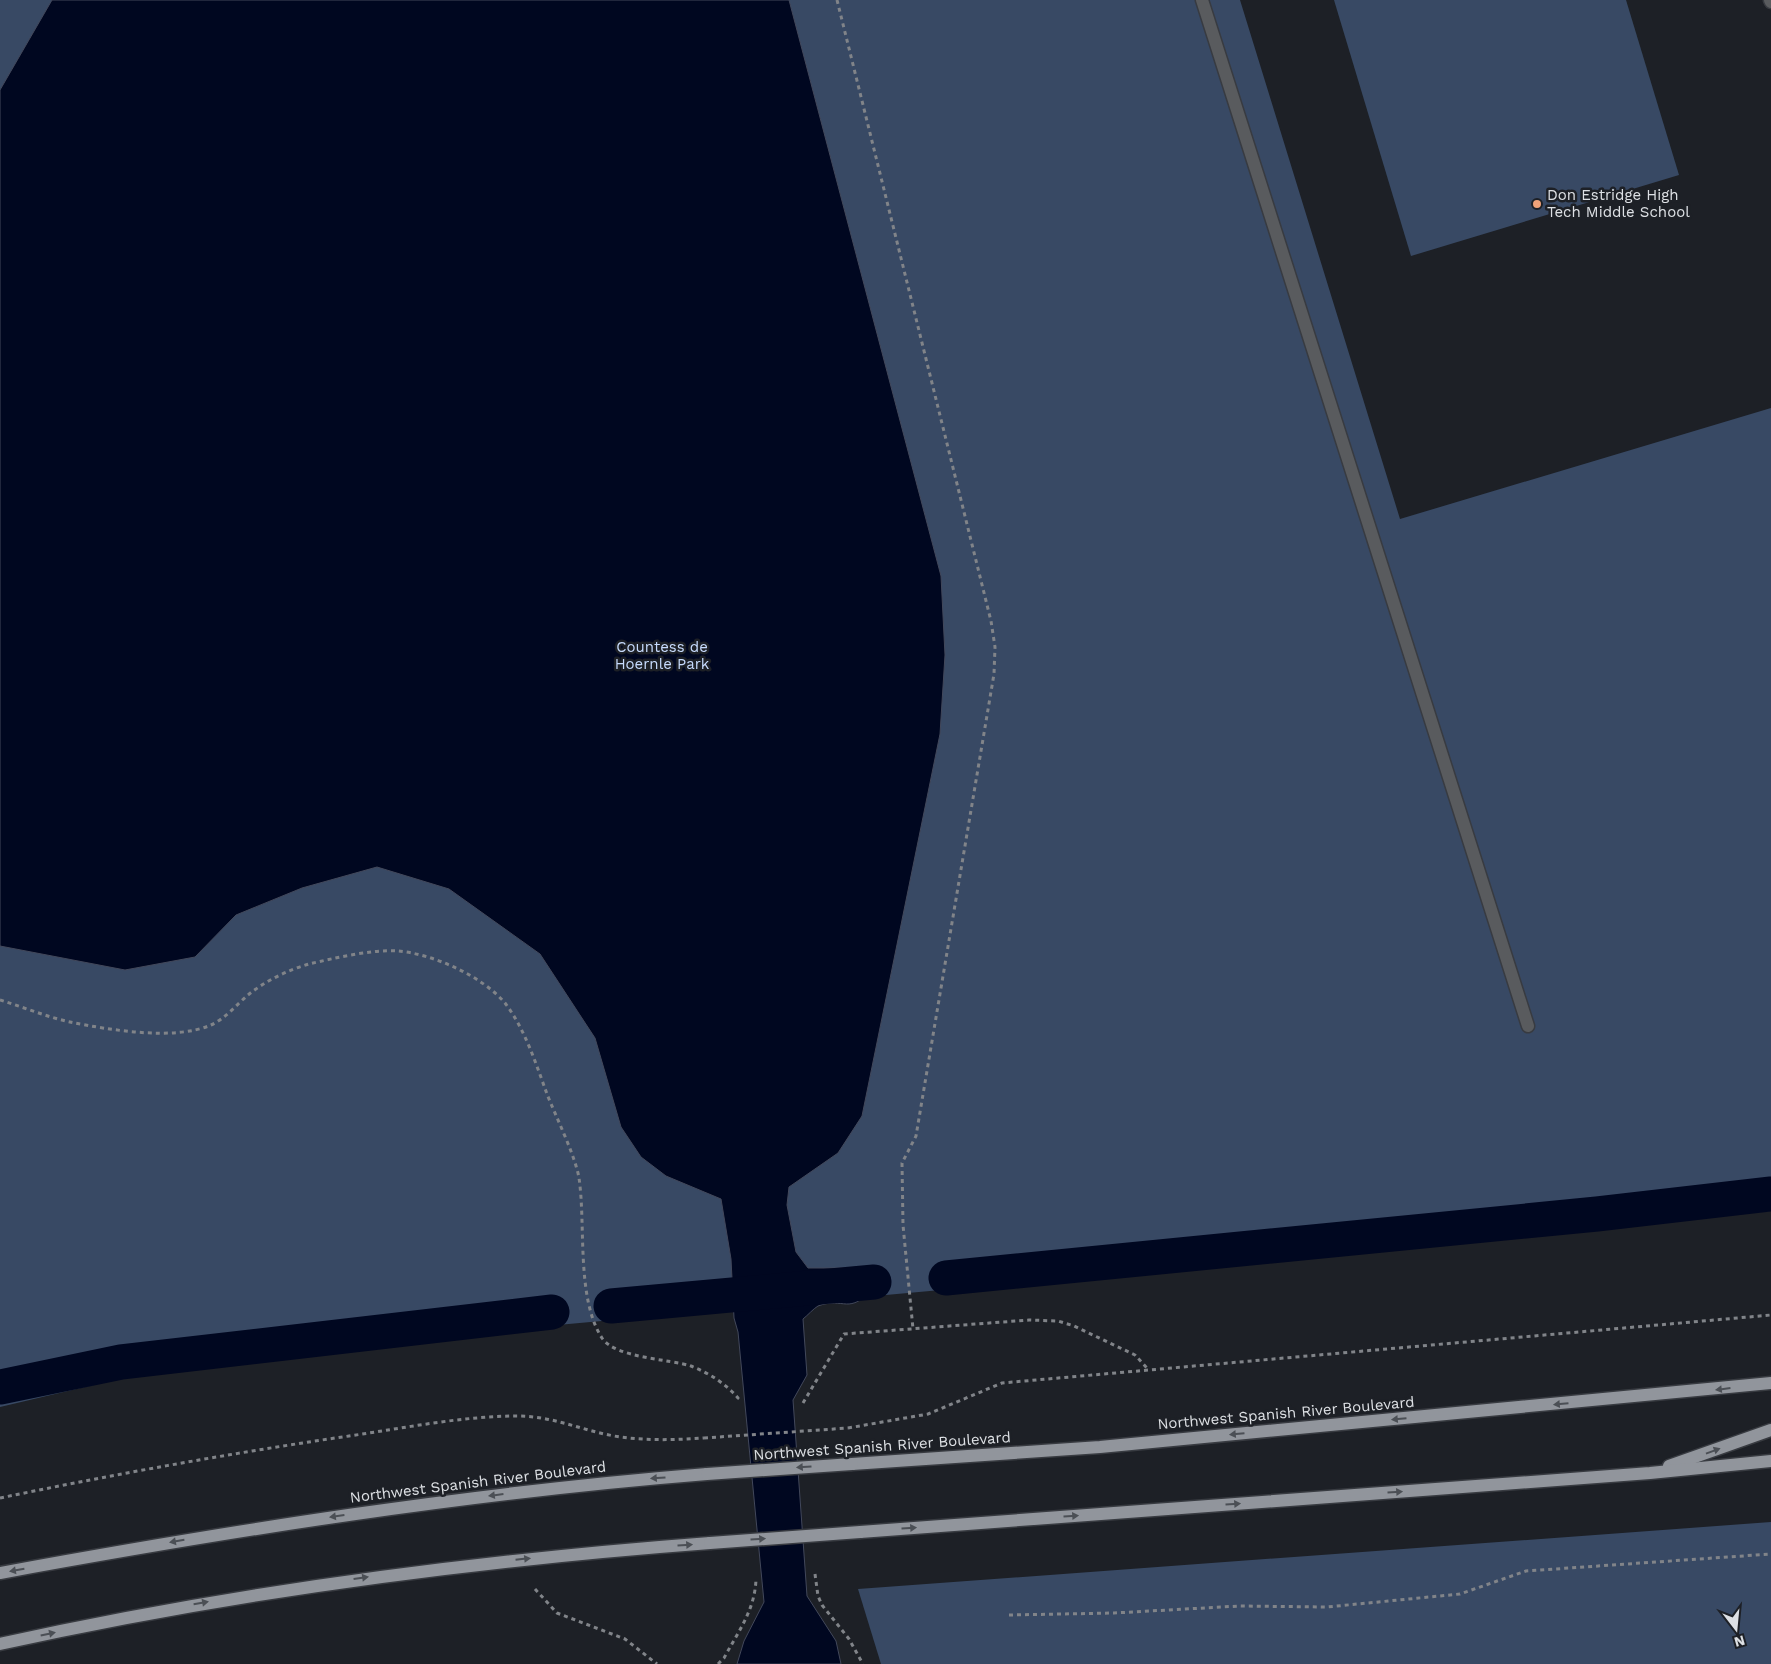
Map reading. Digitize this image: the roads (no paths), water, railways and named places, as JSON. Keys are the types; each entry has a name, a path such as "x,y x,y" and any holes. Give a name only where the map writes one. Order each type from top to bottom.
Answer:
{"main road":[{"name":"Northwest Spanish River Boulevard","path":"0,1573 258,1527 385,1509 616,1481 1100,1447 1771,1383"},
{"path":"1650,1473 1771,1430"},
{"path":"0,1644 153,1612 362,1578 503,1561 710,1543 1650,1473 1771,1460"}],"lane":[{"path":"1202,0 1528,1026"}],"waterway":[{"path":"946,1278 1597,1214 1771,1194"},
{"path":"611,1306 874,1282"},
{"path":"0,1387 121,1362 552,1312"}],"place":[{"name":"Don Estridge High Tech Middle School","path":"1537,204"}],"park label":[{"name":"Countess de Hoernle Park","path":"662,656"}]}
